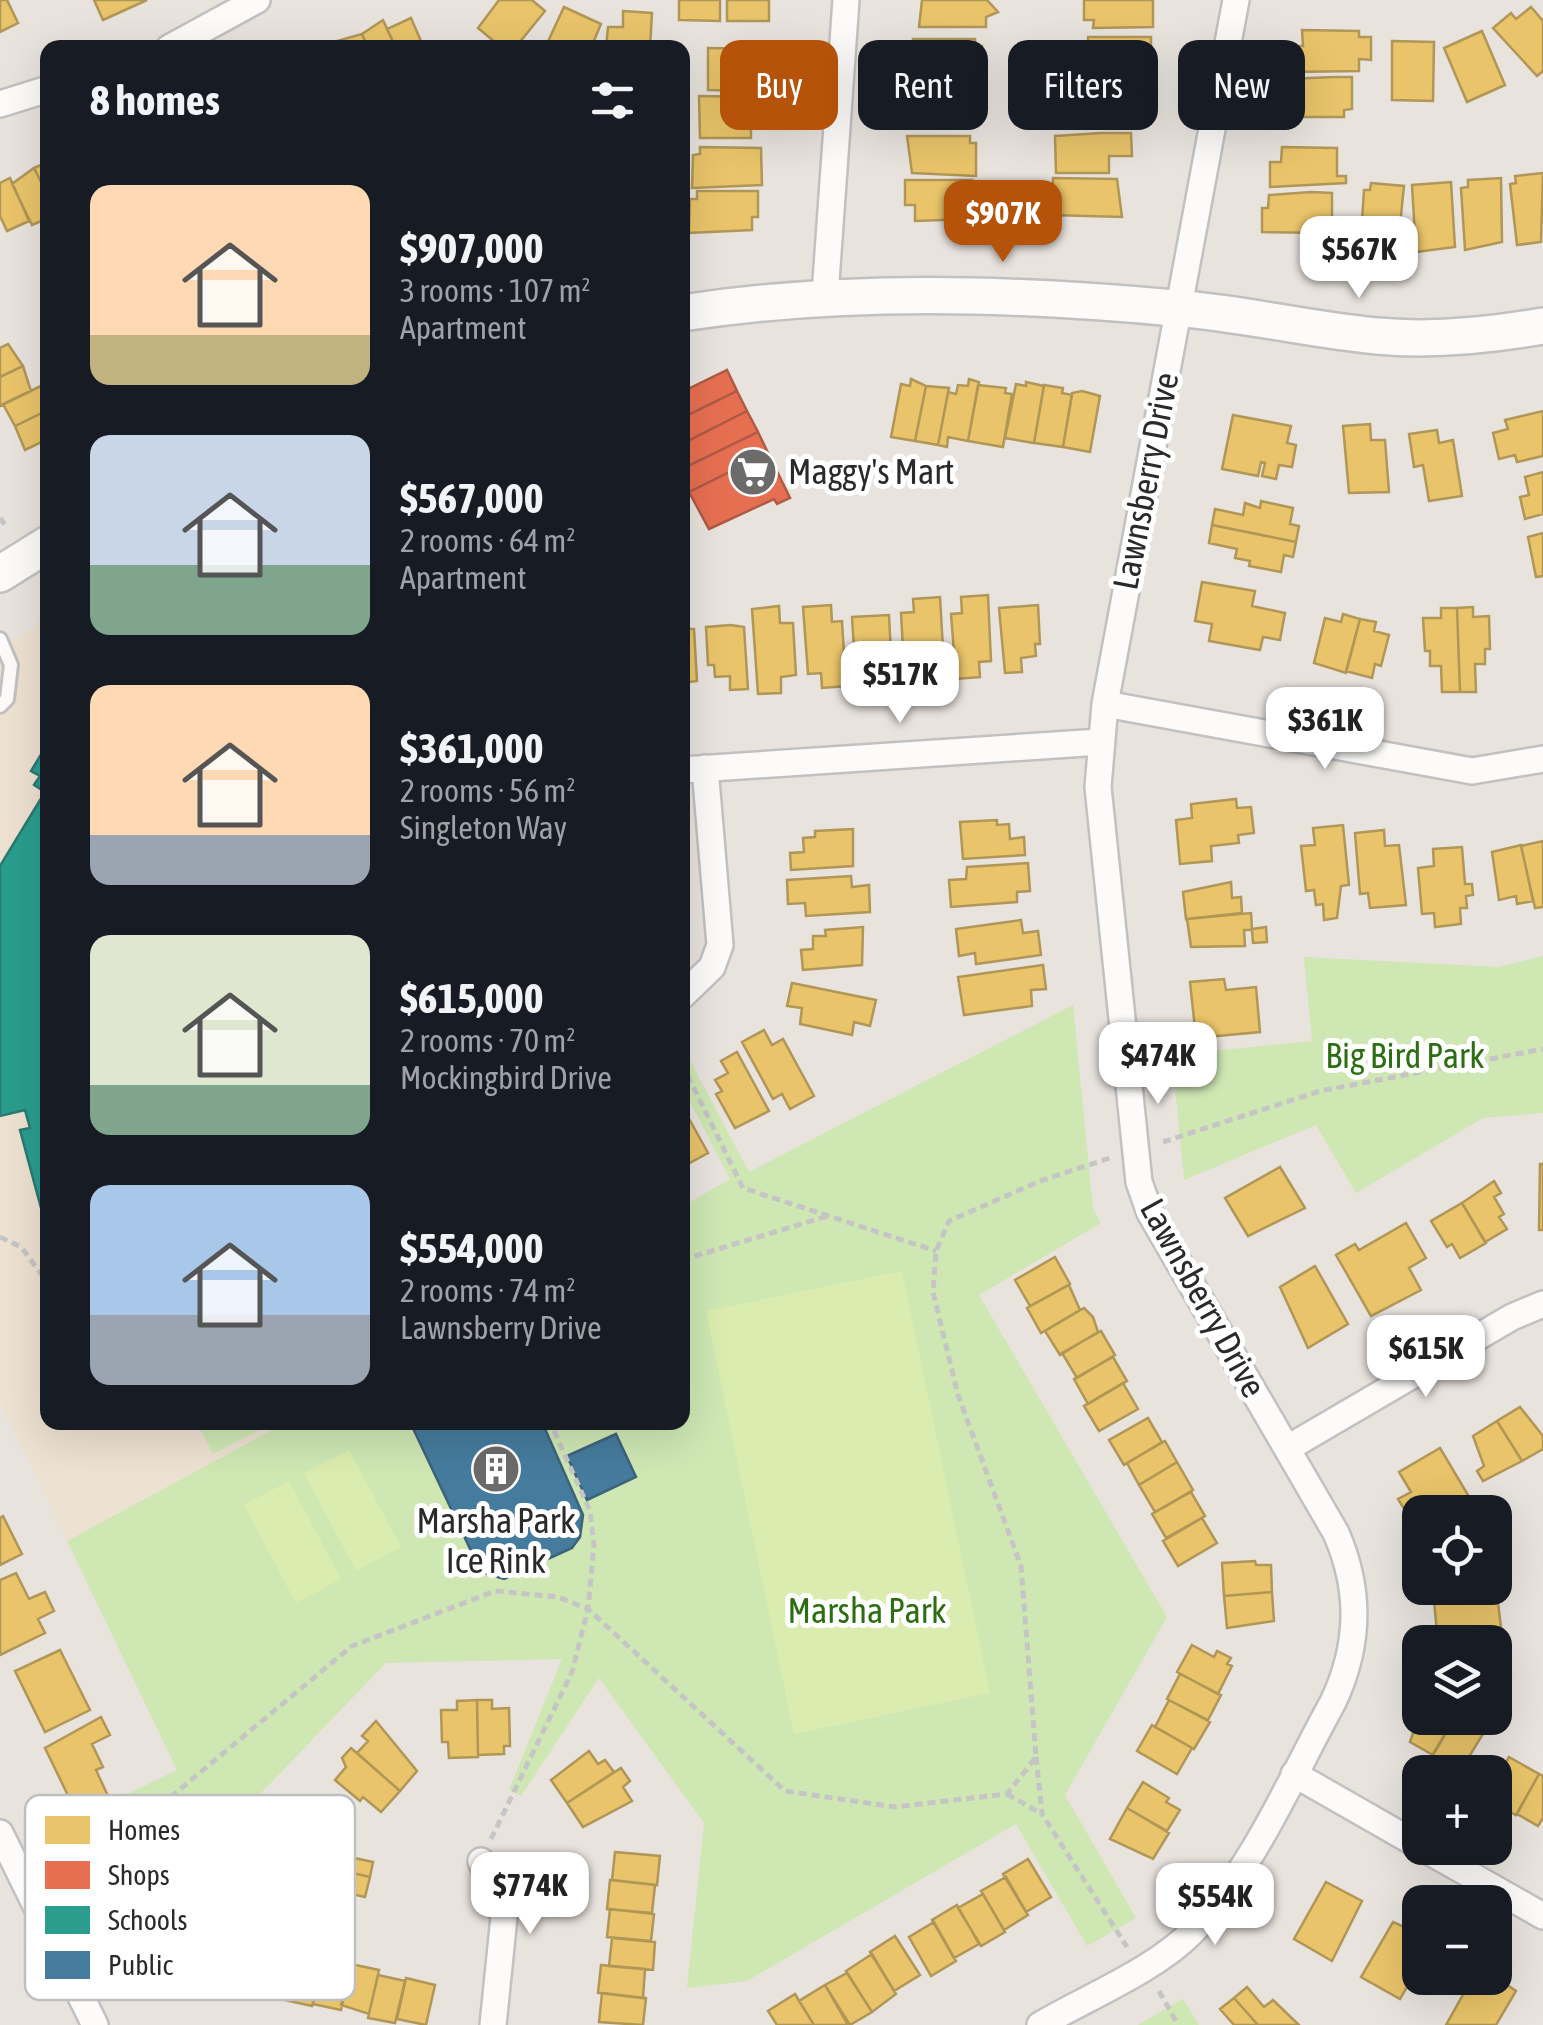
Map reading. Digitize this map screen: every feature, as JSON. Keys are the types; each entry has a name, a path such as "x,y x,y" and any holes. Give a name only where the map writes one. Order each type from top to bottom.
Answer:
{"main road":[{"path":"690,311 825,294 1027,298 1178,308 1380,337 1506,332 1543,326"},
{"path":"0,574 40,549"}],"street":[{"path":"187,40 257,0"},
{"path":"825,294 846,0"},
{"name":"Lawnsberry Drive","path":"1040,2025 1190,1934 1226,1892 1346,1675 1356,1617 1348,1559 1288,1448 1150,1214 1139,1182 1098,787 1105,704 1236,0"},
{"path":"0,104 40,92"},
{"path":"1105,704 1472,771 1543,759"},
{"path":"690,989 712,968 720,945 694,769 1100,742"},
{"path":"1288,1448 1512,1317 1543,1304"},
{"path":"1294,1774 1402,1836"},
{"path":"0,1832 25,1883"},
{"path":"481,1861 504,1917 493,2025"},
{"path":"1454,1865 1543,1916"},
{"path":"83,2000 95,2025"}],"lane":[{"path":"0,639 10,665 8,699 0,706"}],"path":[{"path":"0,518 7,528"},
{"path":"1156,1144 1320,1091 1543,1049"},
{"path":"690,1080 743,1188 936,1251"},
{"path":"1113,1158 1040,1180 949,1221 936,1251 933,1292 958,1395 1022,1566 1042,1814 1127,1948"},
{"path":"690,1258 834,1215"},
{"path":"0,1237 21,1247 40,1272"},
{"path":"481,1861 572,1672 588,1609 594,1545 590,1512 554,1430"},
{"path":"173,1795 352,1646 494,1592 558,1597 588,1609 785,1791 896,1807 1007,1794 1042,1814"},
{"path":"1007,1794 1036,1757"},
{"path":"1156,1984 1178,2025"}],"shaded area":[{"path":"40,622 40,1430 272,1430 67,1541 0,1402 0,649"}],"green space":[{"name":"Big Bird Park","path":"1543,956 1543,1113 1483,1118 1356,1193 1316,1125 1184,1180 1172,1055 1312,1041 1304,957 1498,967"},
{"name":"Marsha Park","path":"1073,1005 1093,1209 1101,1223 979,1295 1167,1617 1065,1795 1136,1918 1087,1946 1016,1824 747,1981 687,1988 704,1823 599,1678 521,1796 509,1790 562,1659 386,1663 261,1793 125,1795 177,1770 67,1541 272,1430 690,1430 690,1202 730,1179 690,1102 690,1060 749,1172"},
{"path":"902,1271 990,1693 794,1734 706,1311"},
{"path":"201,1430 259,1430 213,1454"},
{"path":"349,1450 401,1547 356,1571 304,1473"},
{"path":"289,1481 341,1579 296,1603 244,1505"},
{"path":"1183,1999 1199,2025 1138,2025"}],"building: Homes":[{"path":"0,0 7,0 18,23 0,32"},
{"path":"94,0 147,0 103,20"},
{"path":"499,0 532,0 545,11 521,40 492,40 478,28"},
{"path":"679,0 720,0 720,21 679,20"},
{"path":"727,0 769,0 769,21 727,21"},
{"path":"922,0 987,0 998,12 986,17 986,27 919,27"},
{"path":"1084,0 1153,0 1153,27 1093,28 1094,20 1084,20"},
{"path":"564,7 601,24 594,40 549,40"},
{"path":"1531,7 1543,21 1543,71 1537,76 1493,28 1511,13 1516,19"},
{"path":"623,11 652,13 650,40 607,40 608,27 623,27"},
{"path":"411,18 421,40 392,40 387,29"},
{"path":"383,20 392,40 365,40 362,34"},
{"path":"1302,30 1359,31 1359,37 1371,37 1371,60 1359,59 1359,71 1305,72"},
{"path":"1482,31 1505,85 1467,102 1444,48"},
{"path":"362,34 365,40 341,40"},
{"path":"1088,37 1151,37 1151,40 1088,40"},
{"path":"1392,41 1434,42 1433,101 1392,100"},
{"path":"708,48 720,48 720,90 708,90"},
{"path":"1352,77 1352,109 1344,110 1344,117 1305,117 1305,78"},
{"path":"699,96 720,96 720,130 751,130 751,138 700,138"},
{"path":"1131,133 1132,156 1109,156 1109,173 1056,173 1055,136"},
{"path":"907,136 970,136 970,143 976,143 976,176 912,173"},
{"path":"700,147 761,148 762,185 692,188 693,155 700,154"},
{"path":"1282,147 1337,148 1337,176 1346,176 1346,183 1270,187 1270,162 1281,162"},
{"path":"34,168 40,180 40,222 32,225 12,184"},
{"path":"1543,173 1541,242 1517,245 1510,184 1516,183 1515,176"},
{"path":"10,178 29,221 7,231 0,216 0,183"},
{"path":"1053,178 1117,179 1122,217 1052,215"},
{"path":"1501,178 1502,242 1465,250 1461,188 1468,187 1468,180"},
{"path":"905,180 972,180 972,219 915,221 915,205 905,205"},
{"path":"1451,182 1455,247 1416,252 1412,185"},
{"path":"1371,183 1404,186 1397,254 1360,252 1364,190 1370,190"},
{"path":"697,191 758,191 758,217 752,217 752,230 690,233 690,199 697,199"},
{"path":"1332,193 1332,225 1325,225 1325,233 1262,232 1262,208 1268,208 1269,195"},
{"path":"8,344 23,366 0,377 0,348"},
{"path":"23,366 31,391 0,406 0,377"},
{"path":"911,379 926,386 915,441 891,437 901,384 910,386"},
{"path":"969,379 979,382 968,441 948,437 947,447 938,445 948,392 956,394 958,385 968,386"},
{"path":"1026,382 1044,386 1034,443 1005,438 1016,384 1026,386"},
{"path":"978,385 1006,388 1005,393 1012,394 1003,447 968,441"},
{"path":"1044,385 1063,388 1062,393 1072,395 1063,447 1034,443"},
{"path":"40,386 40,414 15,426 3,404"},
{"path":"926,386 949,388 938,445 915,441"},
{"path":"1082,391 1100,396 1090,452 1063,447 1072,393"},
{"path":"1543,411 1543,456 1517,462 1515,455 1499,459 1493,433 1508,429 1505,420"},
{"path":"40,414 40,443 25,450 15,426"},
{"path":"1233,415 1291,426 1287,443 1296,445 1292,467 1279,465 1276,479 1262,476 1265,463 1261,462 1258,476 1222,469"},
{"path":"1370,424 1371,440 1385,440 1389,492 1349,493 1343,426"},
{"path":"1437,430 1439,443 1453,440 1462,496 1429,501 1423,465 1414,467 1409,434"},
{"path":"1543,472 1543,514 1525,519 1520,497 1529,495 1525,477"},
{"path":"1261,501 1293,508 1290,524 1299,526 1296,542 1212,525 1215,509 1243,515 1245,503 1260,508"},
{"path":"1212,525 1296,542 1293,557 1284,555 1281,572 1249,566 1250,561 1235,558 1237,549 1209,543"},
{"path":"1543,533 1543,576 1536,577 1528,537"},
{"path":"1202,582 1255,591 1252,606 1285,613 1280,640 1263,637 1260,650 1209,641 1212,624 1195,621"},
{"path":"988,595 991,661 979,662 980,677 956,679 951,614 962,613 961,597"},
{"path":"940,597 945,683 922,685 921,669 904,668 901,613 914,612 913,599"},
{"path":"831,605 832,622 842,621 846,686 822,688 821,673 808,674 803,607"},
{"path":"1038,605 1040,644 1035,644 1036,656 1021,658 1022,672 1005,673 999,608"},
{"path":"779,606 780,623 793,623 796,675 781,677 781,693 758,694 752,609"},
{"path":"1473,607 1473,617 1489,616 1490,649 1485,649 1485,664 1475,664 1476,692 1460,692 1457,608"},
{"path":"1441,608 1457,608 1460,692 1442,692 1441,666 1430,666 1430,651 1425,651 1423,618 1441,618"},
{"path":"1343,614 1360,619 1346,673 1314,663 1325,618 1341,622"},
{"path":"889,615 891,653 886,654 887,666 872,667 873,681 856,681 852,617"},
{"path":"1360,619 1376,622 1374,631 1389,635 1381,666 1375,664 1372,678 1346,671"},
{"path":"706,627 744,627 748,689 730,690 730,676 715,677 714,665 708,665"},
{"path":"690,629 694,629 697,681 690,682"},
{"path":"1236,799 1237,808 1251,807 1254,833 1238,835 1239,843 1211,846 1212,861 1180,864 1176,820 1192,818 1191,804"},
{"path":"997,820 997,825 1009,824 1010,839 1024,837 1025,855 963,859 960,822"},
{"path":"1343,825 1349,885 1341,886 1337,918 1324,920 1323,904 1316,905 1314,890 1306,891 1301,846 1315,845 1313,828"},
{"path":"853,829 853,866 791,870 790,853 804,852 803,838 815,837 815,831"},
{"path":"1384,830 1385,846 1399,845 1406,905 1370,908 1368,893 1360,894 1355,833"},
{"path":"1543,841 1543,907 1535,908 1521,846"},
{"path":"1521,845 1533,901 1517,904 1516,896 1499,900 1492,852"},
{"path":"1462,847 1465,884 1472,884 1473,895 1466,896 1467,908 1460,908 1461,924 1435,927 1434,913 1422,914 1418,868 1434,866 1433,849"},
{"path":"1028,863 1030,891 1017,892 1017,902 951,907 949,880 966,879 967,867"},
{"path":"851,876 852,887 869,885 870,912 806,916 805,903 788,904 787,880"},
{"path":"1231,882 1232,898 1241,897 1242,913 1186,919 1183,892"},
{"path":"1251,913 1252,929 1266,927 1267,942 1253,943 1252,930 1244,930 1245,946 1191,947 1187,919"},
{"path":"1021,920 1023,933 1038,931 1041,955 976,964 975,953 959,956 956,929"},
{"path":"863,927 862,965 803,970 801,950 813,949 813,936 826,936 825,930"},
{"path":"1043,965 1046,989 1031,990 1032,1006 964,1015 958,977"},
{"path":"1224,979 1226,990 1256,987 1260,1032 1196,1038 1190,982"},
{"path":"792,983 876,1000 870,1026 854,1022 852,1035 800,1024 802,1008 787,1006"},
{"path":"764,1030 772,1045 783,1039 814,1096 790,1109 782,1094 773,1099 742,1042"},
{"path":"737,1052 769,1111 735,1128 716,1094 722,1091 715,1080 728,1073 721,1061"},
{"path":"690,1120 708,1153 690,1163"},
{"path":"1543,1164 1543,1230 1539,1230"},
{"path":"1280,1167 1305,1208 1248,1236 1225,1198"},
{"path":"1494,1181 1501,1193 1494,1197 1504,1214 1499,1217 1507,1229 1485,1242 1462,1203"},
{"path":"1462,1203 1486,1243 1460,1258 1452,1244 1447,1247 1431,1221"},
{"path":"1406,1223 1426,1258 1409,1268 1421,1290 1371,1316 1336,1255 1355,1244 1359,1250"},
{"path":"1055,1257 1070,1284 1030,1306 1015,1280"},
{"path":"1315,1266 1348,1324 1308,1348 1280,1287"},
{"path":"1069,1285 1080,1310 1041,1333 1027,1308"},
{"path":"1084,1308 1093,1317 1098,1332 1060,1355 1045,1331"},
{"path":"1101,1331 1115,1355 1077,1378 1062,1353"},
{"path":"1113,1357 1127,1381 1088,1404 1074,1379"},
{"path":"1123,1383 1138,1409 1099,1431 1084,1406"},
{"path":"1520,1407 1543,1436 1543,1449 1522,1461 1497,1421"},
{"path":"1148,1418 1162,1442 1124,1465 1109,1440"},
{"path":"1497,1421 1522,1461 1483,1481 1477,1471 1484,1466 1473,1436"},
{"path":"1165,1441 1177,1462 1139,1485 1127,1463"},
{"path":"1440,1448 1468,1495 1405,1495 1411,1492 1399,1472"},
{"path":"1177,1462 1193,1490 1155,1512 1139,1485"},
{"path":"1191,1492 1205,1516 1166,1538 1152,1514"},
{"path":"3,1516 22,1554 0,1565 0,1518"},
{"path":"1202,1518 1217,1543 1178,1566 1163,1541"},
{"path":"1255,1561 1256,1565 1271,1565 1272,1592 1224,1596 1222,1563"},
{"path":"16,1573 29,1599 45,1592 54,1611 38,1619 45,1633 0,1655 0,1580"},
{"path":"1272,1592 1274,1621 1227,1628 1224,1596"},
{"path":"1434,1605 1498,1605 1501,1625 1436,1625"},
{"path":"1192,1645 1214,1657 1217,1651 1231,1658 1227,1664 1232,1666 1218,1694 1177,1672"},
{"path":"60,1650 90,1710 45,1732 15,1671"},
{"path":"1180,1674 1221,1695 1208,1720 1167,1699"},
{"path":"477,1700 478,1757 449,1758 448,1742 442,1742 441,1710 457,1710 457,1701"},
{"path":"477,1700 492,1700 492,1709 509,1708 510,1746 504,1746 504,1754 478,1755"},
{"path":"1169,1700 1210,1722 1194,1749 1155,1727"},
{"path":"101,1717 110,1735 92,1744 103,1767 96,1770 108,1795 68,1795 45,1748"},
{"path":"376,1721 417,1771 400,1791 357,1753 368,1741 362,1736"},
{"path":"1152,1725 1192,1748 1177,1774 1137,1751"},
{"path":"1412,1735 1445,1735 1433,1755 1410,1742"},
{"path":"1444,1735 1482,1735 1470,1755 1432,1755"},
{"path":"351,1748 400,1791 381,1812 363,1797 360,1801 335,1780 346,1767 342,1758"},
{"path":"589,1751 598,1764 605,1760 614,1772 567,1803 551,1780"},
{"path":"1512,1759 1539,1774 1516,1815 1512,1813"},
{"path":"621,1768 630,1781 623,1787 632,1801 583,1827 567,1803"},
{"path":"1539,1774 1543,1776 1543,1818 1538,1826 1517,1814"},
{"path":"1143,1782 1180,1810 1167,1831 1127,1808"},
{"path":"1127,1808 1169,1833 1153,1859 1110,1839"},
{"path":"615,1852 660,1856 657,1885 612,1880"},
{"path":"355,1858 373,1862 370,1877 355,1874"},
{"path":"1028,1859 1051,1897 1026,1912 1003,1874"},
{"path":"355,1874 370,1877 365,1897 355,1895"},
{"path":"1006,1877 1028,1915 1004,1930 981,1891"},
{"path":"610,1880 655,1885 652,1913 607,1909"},
{"path":"1326,1882 1362,1901 1332,1961 1294,1939"},
{"path":"983,1894 1005,1932 981,1946 958,1908"},
{"path":"957,1905 979,1944 954,1958 932,1920"},
{"path":"610,1909 654,1914 651,1941 607,1937"},
{"path":"934,1922 956,1961 931,1976 909,1937"},
{"path":"1393,1922 1402,1926 1400,1999 1361,1977"},
{"path":"895,1936 920,1975 894,1991 870,1952"},
{"path":"612,1938 655,1942 653,1970 609,1966"},
{"path":"872,1954 896,1994 872,2012 846,1971"},
{"path":"355,1965 379,1970 369,2014 341,2005 342,2000 355,2000"},
{"path":"601,1965 645,1969 643,1998 598,1993"},
{"path":"847,1973 872,2012 850,2025 825,1985"},
{"path":"378,1975 405,1981 395,2023 368,2018"},
{"path":"406,1978 435,1985 426,2025 397,2019"},
{"path":"825,1985 848,2025 814,2025 799,2001"},
{"path":"1247,1987 1264,2007 1273,2000 1299,2025 1258,2025 1234,1998"},
{"path":"1512,1988 1516,1991 1496,2025 1446,2025 1463,1995 1512,1995"},
{"path":"602,1993 646,1998 643,2025 599,2022"},
{"path":"795,1994 814,2025 777,2025 768,2011"},
{"path":"1234,1998 1258,2025 1234,2025 1220,2009"},
{"path":"285,2000 313,2000 312,2006"},
{"path":"314,2000 343,2000 341,2010 313,2004"}],"building: Shops":[{"path":"727,370 737,391 690,414 690,388"},
{"path":"737,391 747,411 690,440 690,414"},
{"path":"747,411 758,432 690,465 690,440"},
{"path":"758,432 768,453 690,492 690,465"},
{"name":"Maggy's Mart","path":"768,453 790,498 777,504 774,499 709,529 690,492"}],"building: Schools":[{"path":"40,756 40,776 31,771"},
{"path":"40,800 40,1204 20,1130 30,1128 25,1110 0,1116 0,866"}],"building: Public":[{"name":"Marsha Park Ice Rink","path":"414,1430 546,1430 583,1515 580,1537 572,1548 504,1579 481,1572"},
{"path":"616,1434 636,1477 587,1500 567,1456"}],"place":[{"name":"Maggy's Mart","path":"753,472"},
{"name":"Marsha Park Ice Rink","path":"496,1469"}]}
